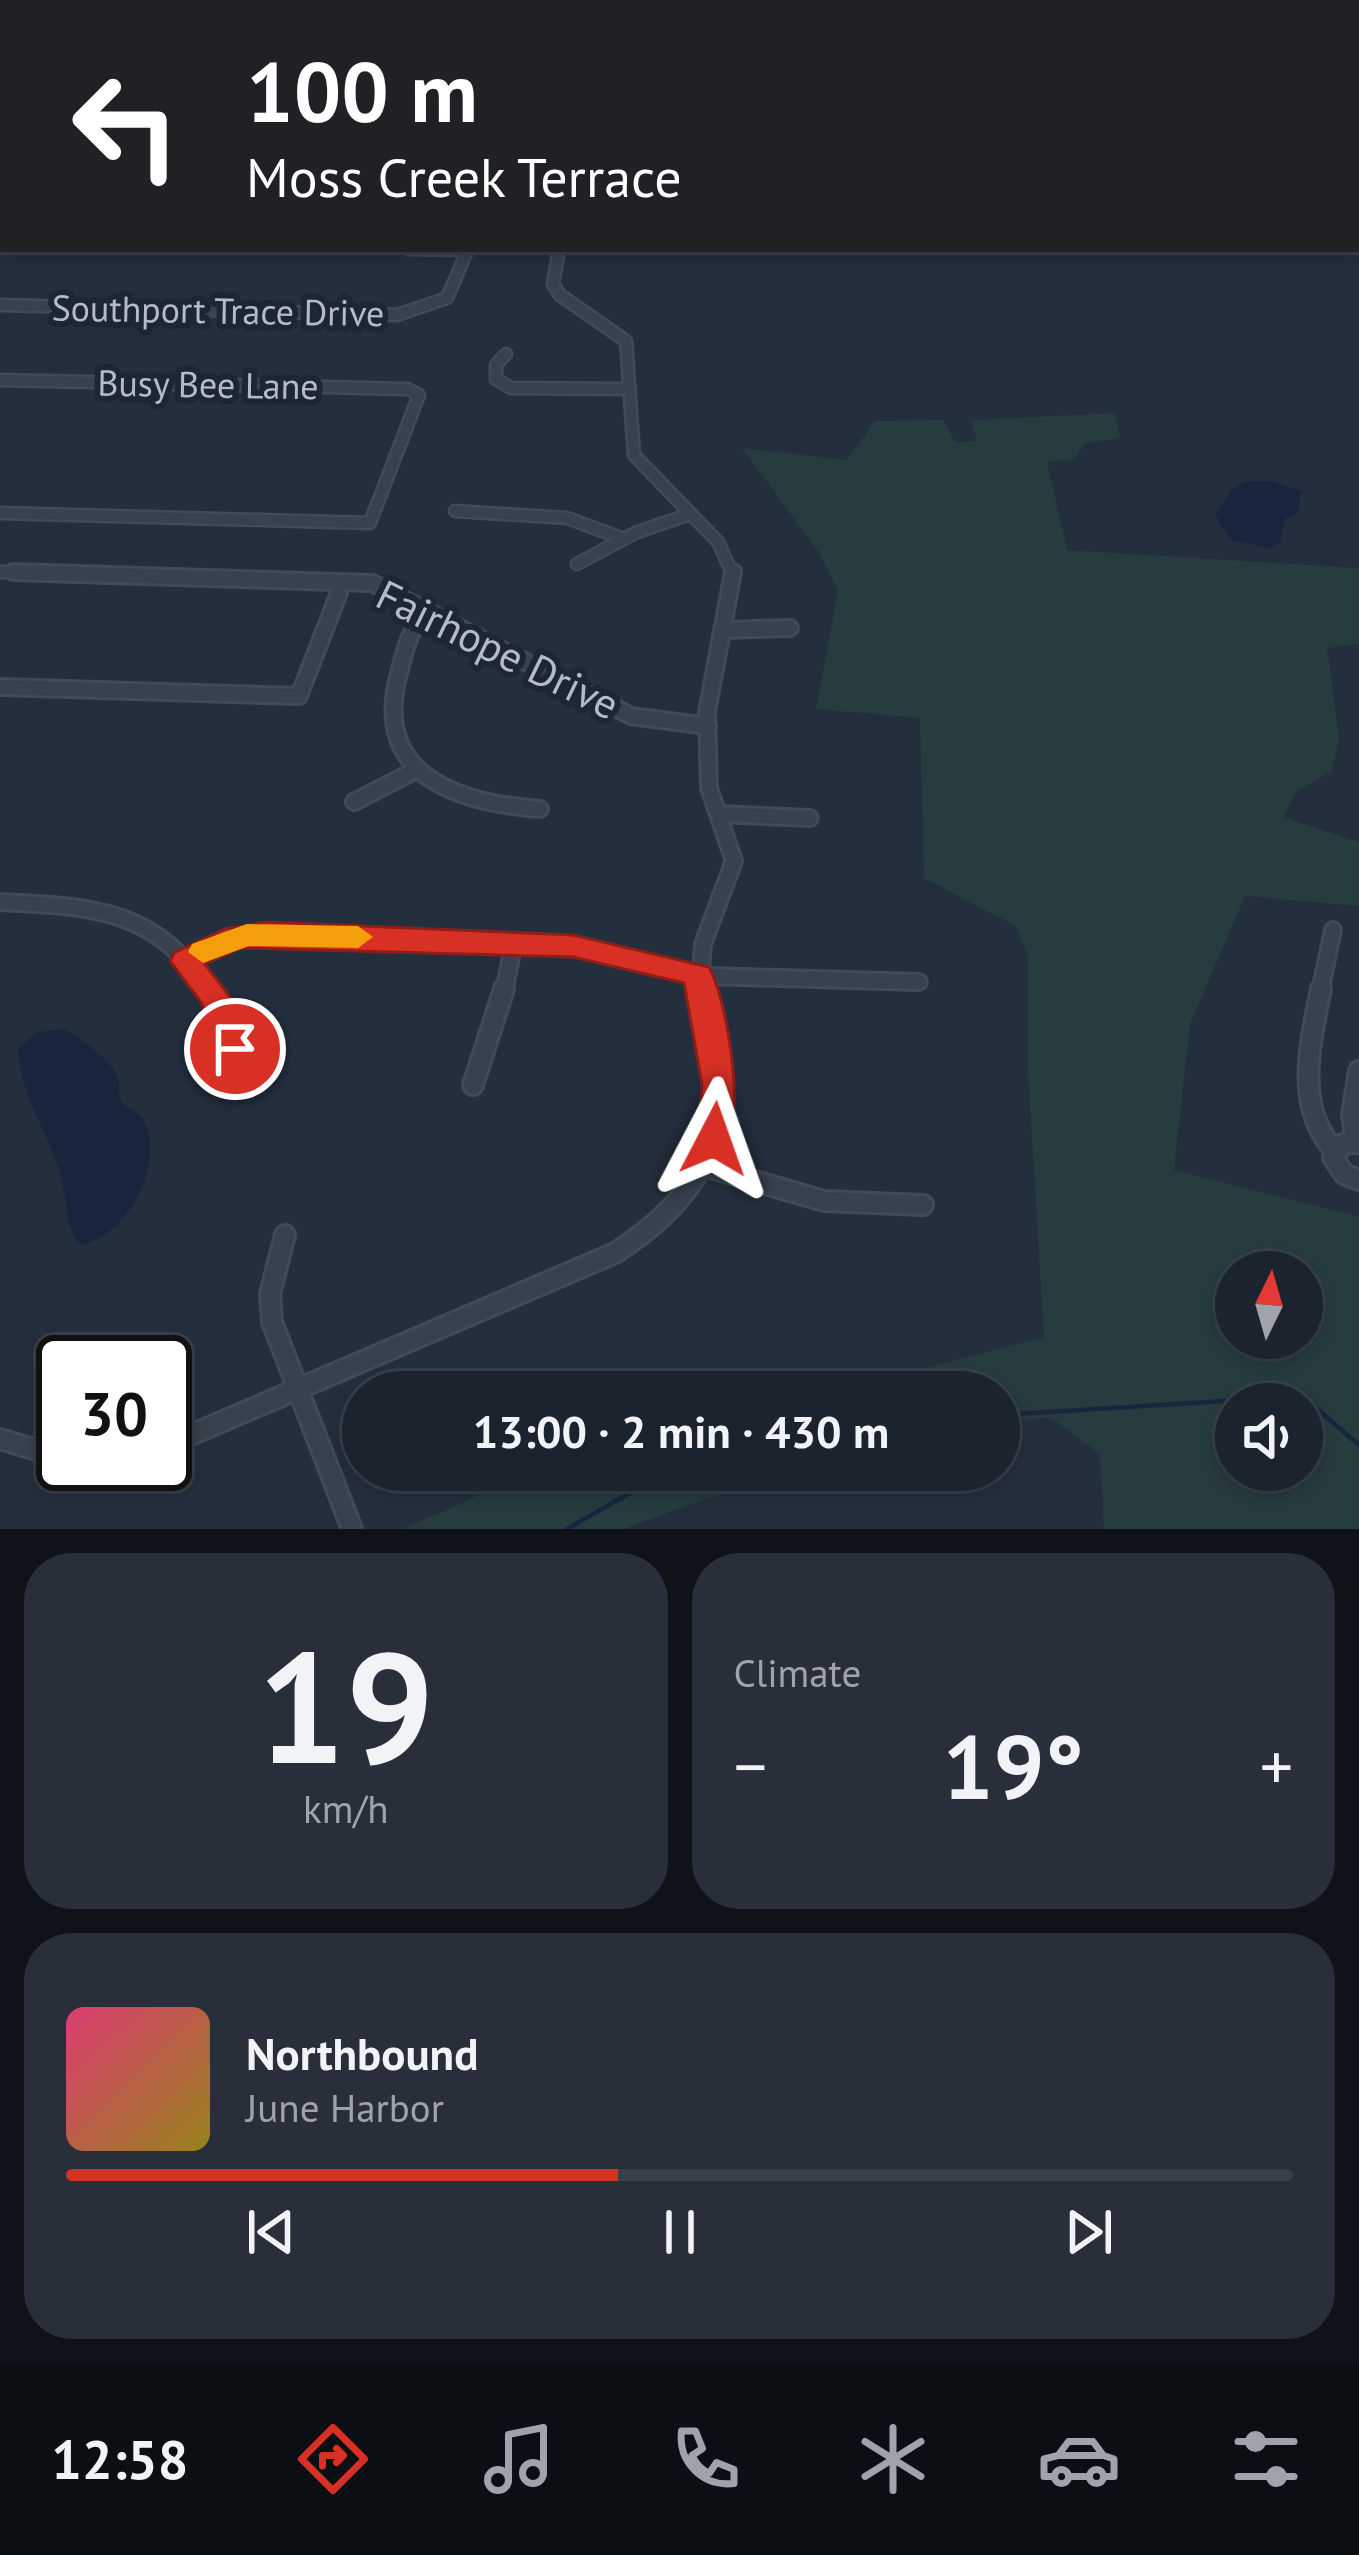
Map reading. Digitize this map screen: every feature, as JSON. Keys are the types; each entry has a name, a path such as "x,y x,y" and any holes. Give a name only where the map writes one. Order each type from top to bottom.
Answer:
{"street":[{"name":"Southport Trace Drive","path":"0,305 383,315 434,306 453,289 466,252"},
{"path":"192,1435 602,1260 671,1212 704,1166 720,1100 698,975 704,933 734,864 709,788 708,726 734,591 731,567 718,542 634,455 626,341 553,284 558,252"},
{"path":"506,354 496,365 496,379 511,388 630,389"},
{"name":"Busy Bee Lane","path":"0,380 416,390 416,409 370,523 0,513"},
{"path":"455,511 567,518 624,539"},
{"path":"577,564 624,539 690,514"},
{"name":"Fairhope Drive","path":"0,572 372,584 631,716 661,724 708,726"},
{"path":"0,687 298,696 338,593 336,584"},
{"path":"429,610 410,633 391,709 398,744 418,769 490,803 540,809"},
{"path":"725,630 790,628"},
{"path":"355,802 418,769"},
{"path":"719,814 810,818"},
{"path":"0,902 114,910 152,927 214,997 235,1049"},
{"path":"1334,930 1306,1088 1308,1117 1316,1135 1335,1151 1338,1168 1359,1180"},
{"path":"185,961 236,937 268,933 573,946 698,975 919,982"},
{"path":"473,1084 500,1010 514,942"},
{"path":"1335,1151 1357,1143 1352,1115 1359,1071"},
{"path":"704,1166 824,1202 922,1205"},
{"path":"285,1235 269,1306 352,1529"},
{"path":"0,1439 36,1450"}],"green space":[{"path":"1115,413 1120,438 1086,443 1074,459 1047,462 1067,550 1359,568 1359,644 1327,648 1339,738 1332,771 1297,791 1283,817 1359,842 1359,906 1245,896 1190,1024 1174,1170 1359,1217 1359,1529 1104,1529 1100,1454 1050,1417 1020,1421 1020,1371 914,1371 1044,1337 1028,1069 1028,957 1016,926 924,878 920,718 816,709 838,590 820,554 742,448 847,460 875,421 943,420 955,442 977,441 971,420"},
{"path":"488,1491 729,1491 623,1529 403,1529"}],"water":[{"path":"1247,481 1272,481 1301,491 1298,512 1285,519 1280,542 1270,548 1230,540 1215,514 1232,489"},
{"path":"65,1029 110,1064 122,1101 143,1119 150,1140 145,1179 125,1216 111,1231 78,1244 54,1155 25,1087 18,1048 38,1032"}],"waterway":[{"path":"1020,1414 1302,1396 1359,1445"},
{"path":"567,1529 633,1491"}],"slow traffic":[{"path":"203,952 247,935 358,937"}],"route":[{"path":"235,1049 214,997 185,961 236,937 268,933 573,946 698,975 719,1084 714,1139"}]}
